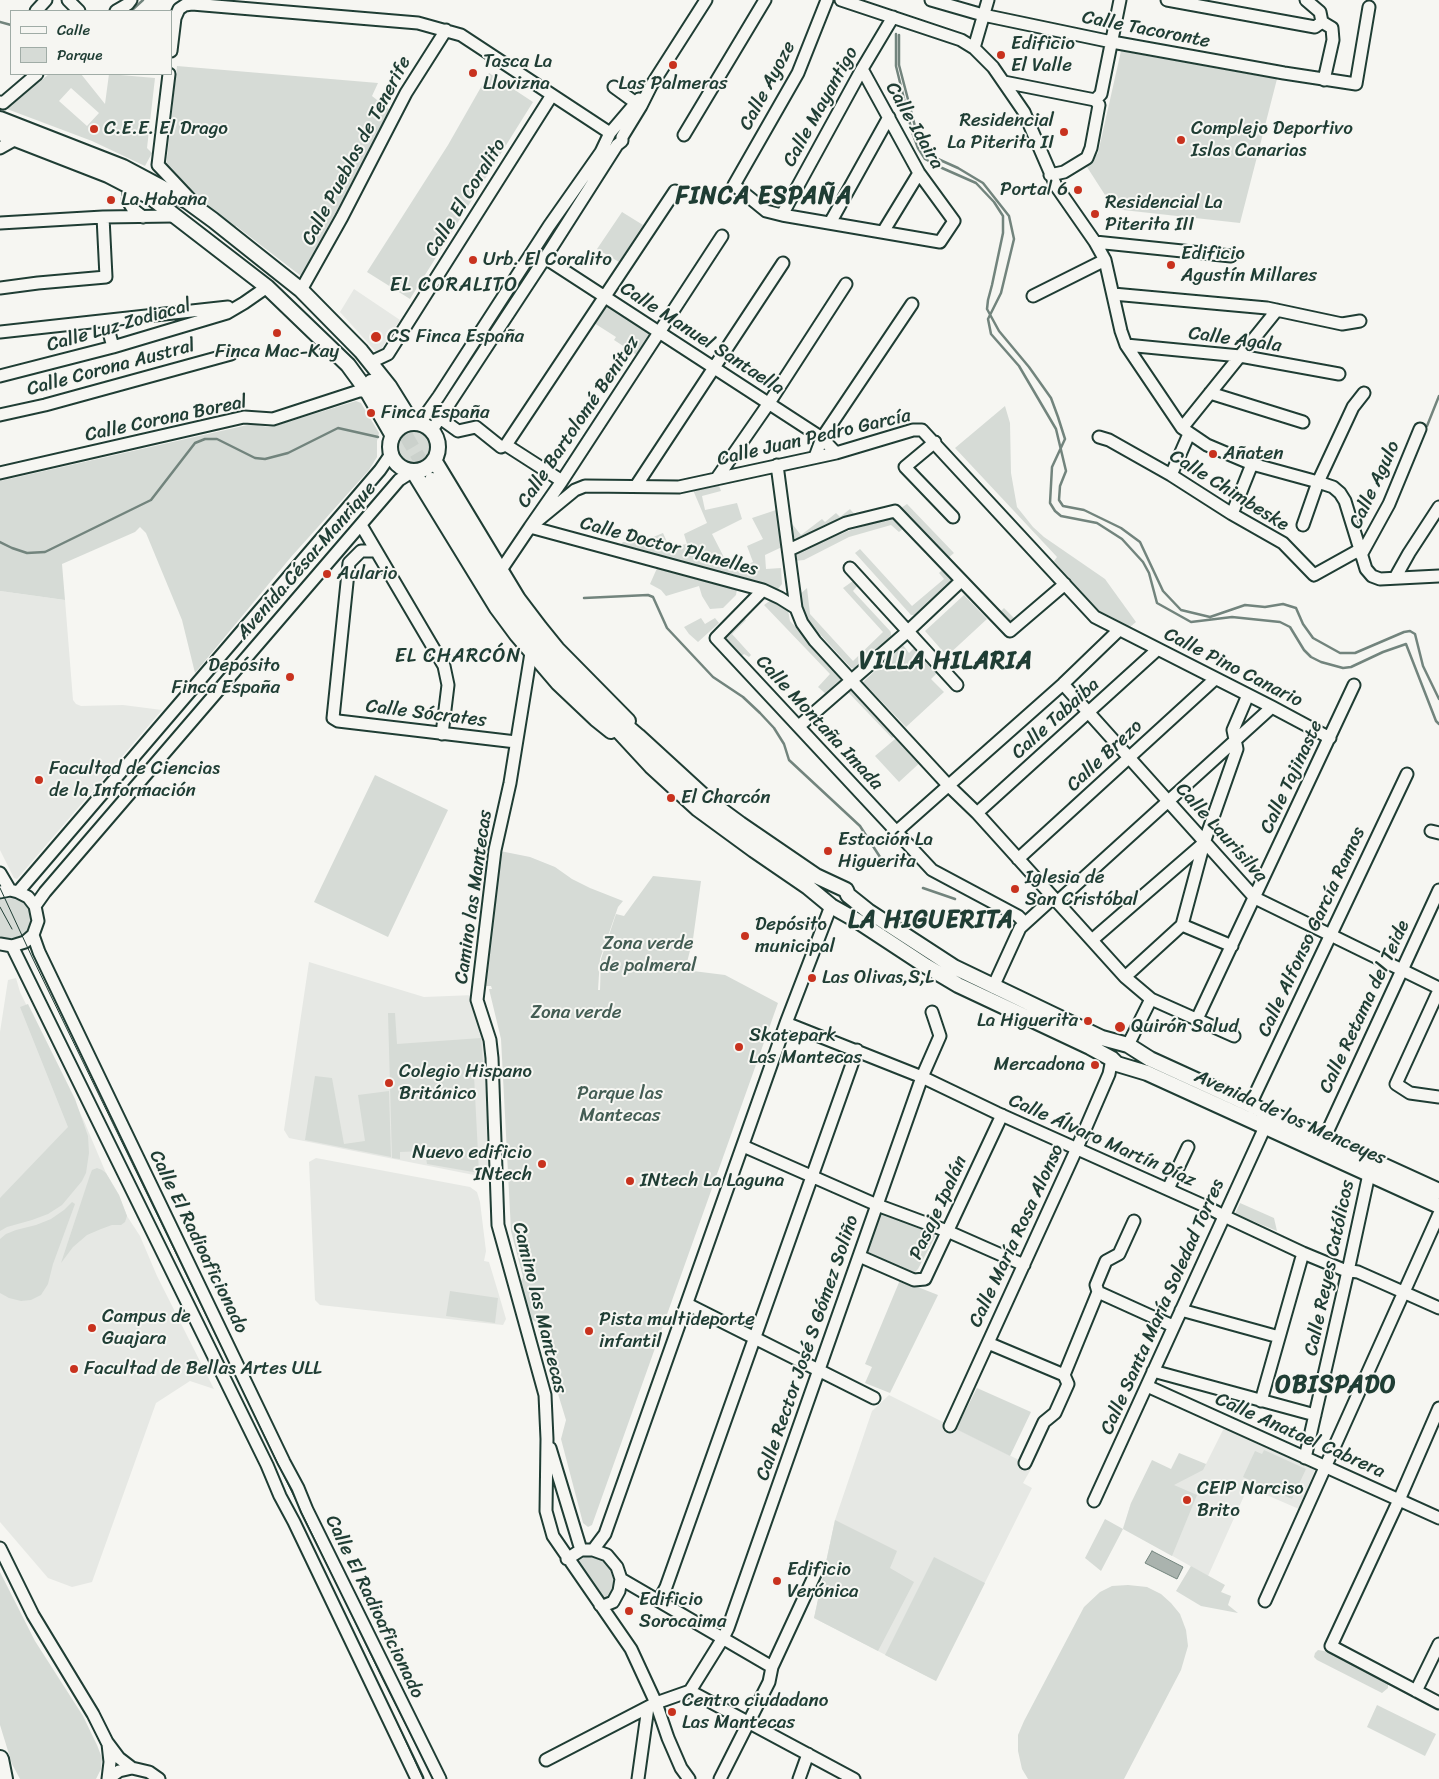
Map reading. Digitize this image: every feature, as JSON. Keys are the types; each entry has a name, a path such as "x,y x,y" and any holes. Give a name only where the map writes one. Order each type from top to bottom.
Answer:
{"highway":[{"path":"0,1759 3,1779"},
{"path":"0,1775 3,1779"}],"main road":[{"path":"0,119 100,157 142,178 158,194 174,216 267,287 348,365 367,391 393,436"},
{"path":"0,133 108,175 130,186 186,201 301,290 371,362 416,424"},
{"path":"158,194 192,212 217,236 275,284 368,377 394,416"},
{"path":"416,424 427,427 432,433 436,437 438,449 430,465 421,470 413,471 406,470 398,465 391,454 390,444 397,430 404,425 416,424"},
{"path":"434,460 518,599 557,648 670,765"},
{"path":"413,471 497,608 531,653 558,683 596,719 651,766"},
{"path":"432,480 518,617 552,659 598,706 651,766"},
{"path":"598,706 638,736 710,802 816,876 846,890 848,901 843,906 831,905 826,894 830,888 836,886"},
{"name":"Avenida de los Menceyes","path":"651,766 685,798 718,825 831,905 926,966 958,984 1118,1062 1439,1206"},
{"name":"Avenida de los Menceyes","path":"848,895 925,950 993,987 1102,1038 1126,1046 1150,1059 1439,1191"},
{"path":"1118,1062 1111,1052 1114,1047 1126,1046"}],"street":[{"path":"37,10 46,0"},
{"path":"68,0 78,10"},
{"path":"118,10 131,0"},
{"path":"432,433 546,258 614,137 706,0"},
{"path":"684,135 766,0"},
{"name":"Calle Ayoze","path":"734,185 798,73 828,0"},
{"path":"841,0 961,40 974,48 993,67 1024,112 1056,186 1095,242 1105,260 1121,332 1126,345 1186,431 1207,445 1252,464 1333,487 1345,501 1366,569 1372,576 1380,579 1439,576"},
{"name":"Calle Tacoronte","path":"931,0 983,15 1112,42 1356,84 1369,7"},
{"path":"974,48 988,0"},
{"path":"1095,100 1101,94 1120,0"},
{"path":"1167,0 1315,27 1322,22"},
{"path":"1306,0 1320,12 1322,22 1332,28 1333,40 1324,80"},
{"path":"172,43 175,18 179,9 185,5 192,4 418,24 461,35 614,137"},
{"name":"Calle Mayantigo","path":"782,216 862,69 893,17"},
{"name":"Calle Pueblos de Tenerife","path":"301,290 342,217 406,93 446,30"},
{"name":"Calle Idaira","path":"734,185 766,211 782,216 940,242 954,221 919,173 862,69"},
{"path":"2,102 36,75"},
{"path":"142,178 158,165 169,75"},
{"path":"1004,82 1095,100 1099,106 1087,158 1064,172 1050,175"},
{"path":"614,87 636,103"},
{"path":"416,424 439,396 549,226 601,152 641,106 648,89"},
{"name":"Calle El Coralito","path":"371,362 388,354 552,95"},
{"path":"830,224 889,117"},
{"path":"0,148 16,140"},
{"path":"158,165 200,211"},
{"path":"883,232 919,173"},
{"path":"103,217 120,211 128,201 130,186"},
{"path":"506,446 675,191"},
{"path":"128,201 133,209 143,217"},
{"path":"0,223 103,217 174,216"},
{"path":"0,288 106,277 103,217"},
{"name":"Calle Bartolomé Benítez","path":"530,527 722,236"},
{"path":"1095,242 1231,256"},
{"name":"Calle Manuel Santaella","path":"546,258 822,438 836,453"},
{"path":"1033,296 1105,260"},
{"path":"636,486 783,263"},
{"path":"717,478 769,403 846,284"},
{"name":"Calle Luz Zodiacal","path":"0,376 113,347 227,313 267,287"},
{"path":"1113,294 1267,308 1342,324 1360,321"},
{"path":"0,332 222,308 244,303"},
{"path":"815,457 822,438 912,304"},
{"path":"1171,475 1186,431 1210,393 1277,310"},
{"path":"106,321 113,347"},
{"name":"Calle Agala","path":"1126,345 1240,356 1339,374"},
{"name":"Calle Corona Austral","path":"0,415 45,405 231,354"},
{"name":"Calle Corona Boreal","path":"0,473 244,417 273,419 359,391 367,391"},
{"path":"1210,393 1304,422"},
{"path":"1303,525 1318,482 1353,407 1364,393"},
{"path":"440,418 458,431 476,427 501,447 506,446 562,481"},
{"name":"Calle Agulo","path":"1360,552 1389,504 1420,429"},
{"name":"Calle Juan Pedro García","path":"501,570 530,527 575,490 585,486 680,488 717,478 836,453 913,430 922,430 1095,617 1119,630"},
{"name":"Calle Chimbeske","path":"1099,437 1109,440 1171,475 1232,514 1283,543 1314,575 1360,552"},
{"path":"935,442 905,467 953,517"},
{"name":"Avenida César Manrique","path":"9,891 142,749 380,470 391,454"},
{"path":"1232,514 1252,464"},
{"path":"776,465 796,608 802,623 815,641 948,785 977,813 1125,978 1150,999 1234,1036"},
{"name":"Avenida César Manrique","path":"35,906 399,480 413,471"},
{"path":"1395,578 1439,507"},
{"path":"789,550 846,523 895,511 1010,631 1065,584"},
{"path":"361,525 444,666 448,685 442,734"},
{"name":"Calle Doctor Planelles","path":"530,527 763,590 796,608"},
{"path":"337,552 349,564 361,551 376,551"},
{"name":"Calle Sócrates","path":"349,564 333,718 338,721 516,742"},
{"path":"850,568 957,685"},
{"path":"799,726 907,632 961,581"},
{"name":"Calle Montaña Imada","path":"763,590 716,638 932,870 1018,916 1025,923"},
{"path":"263,608 278,620"},
{"path":"896,832 1063,684 1119,630"},
{"name":"Calle Pino Canario","path":"1119,630 1330,738"},
{"name":"Calle Tabaiba","path":"977,813 1158,649"},
{"name":"Camino las Mantecas","path":"531,653 510,783 495,850 477,1000 490,1040 492,1058 498,1225 545,1395 547,1439 546,1511 553,1536 567,1559 631,1649 652,1705 681,1768 689,1779"},
{"name":"Calle Brezo","path":"1018,859 1215,678"},
{"name":"Calle Laurisilva","path":"1063,684 1130,756 1255,898 1439,989"},
{"name":"Calle Tajinaste","path":"1196,1019 1255,898 1354,685"},
{"path":"1125,978 1182,924 1204,842 1237,749 1233,730 1248,695"},
{"path":"993,987 1020,928 1169,801 1272,707"},
{"path":"142,749 157,762"},
{"name":"Calle Alfonso García Ramos","path":"1250,1105 1406,774"},
{"path":"1092,940 1204,842"},
{"path":"0,874 9,891 28,897 35,906 38,920 33,935 25,942 3,946"},
{"name":"Calle Retama del Teide","path":"1324,1139 1439,890"},
{"path":"593,1550 605,1534 786,1023 831,905"},
{"path":"1182,924 1232,946"},
{"name":"Calle El Radioaficionado","path":"33,935 43,961 298,1488 311,1519 440,1779"},
{"name":"Calle El Radioaficionado","path":"3,946 267,1465 280,1496 417,1779"},
{"path":"1439,989 1396,1084 1410,1093 1439,1097"},
{"path":"1126,1046 1150,999"},
{"name":"Calle Rector José S Gómez Soliño","path":"690,1691 723,1638 878,1206 922,1077 940,1036 932,1012"},
{"name":"Calle Álvaro Martín Díaz","path":"786,1023 922,1077 1207,1207 1303,1254 1348,1271 1358,1272 1439,1308"},
{"path":"660,1600 755,1338 856,1050"},
{"name":"Calle María Rosa Alonso","path":"950,1426 1109,1074 1118,1062"},
{"name":"Pasaje Ipalán","path":"860,1256 914,1280 925,1279 1002,1115"},
{"name":"Calle Santa María Soledad Torres","path":"1094,1501 1264,1127"},
{"path":"743,1146 878,1206 947,1231 1024,1265"},
{"path":"1168,1189 1188,1148"},
{"name":"Calle Reyes Católicos","path":"1305,1458 1369,1174"},
{"path":"1265,1601 1439,1214"},
{"path":"1064,1375 1098,1292 1096,1285 1106,1261 1119,1254 1134,1221"},
{"path":"1261,1401 1303,1254"},
{"path":"1098,1292 1173,1326"},
{"path":"687,1304 874,1398"},
{"path":"1181,1310 1279,1337"},
{"path":"988,1342 1064,1375 1068,1384 1055,1413 1044,1422 1025,1464"},
{"path":"1153,1371 1315,1415"},
{"name":"Calle Anatael Cabrera","path":"1147,1386 1439,1518"},
{"path":"1439,1408 1399,1500 1331,1646 1439,1703"},
{"name":"Camino las Mantecas","path":"547,1439 581,1550"},
{"path":"605,1534 607,1555"},
{"path":"0,1548 33,1615 119,1758 132,1768 149,1772 159,1779"},
{"path":"567,1559 581,1550 593,1550 607,1555 617,1567 621,1579 619,1591 613,1602 609,1618"},
{"path":"720,1779 769,1682 772,1666 817,1570"},
{"path":"621,1579 772,1666"},
{"path":"600,1605 604,1606 613,1602"},
{"path":"1416,1691 1439,1644"},
{"path":"546,1760 652,1705 690,1691 854,1779"},
{"path":"638,1779 652,1705"},
{"path":"108,1742 110,1762 108,1779"},
{"path":"799,1779 808,1754"},
{"path":"108,1779 119,1771 132,1768"}],"shaded area":[{"name":"CS Finca España","path":"354,289 400,320 378,354 340,312"},
{"path":"0,591 65,600 73,700 76,704 81,706 123,705 162,710 17,879 14,878 0,850"},
{"name":"Colegio Hispano Británico","path":"309,962 424,997 474,995 484,1036 489,1178 289,1138 284,1130"},
{"name":"Campus de Guajara","path":"16,978 20,992 84,1121 106,1173 119,1195 127,1216 140,1236 157,1276 214,1389 190,1381 156,1403 92,1582 72,1587 48,1578 0,1522 0,1032 8,980"},
{"path":"316,1158 470,1187 477,1192 486,1251 484,1261 489,1262 499,1295 506,1319 503,1325 320,1305 315,1300 309,1162"},
{"path":"889,1395 1029,1465 1031,1469 1023,1483 1032,1488 936,1681 814,1618 835,1520 872,1411"},
{"name":"CEIP Narciso Brito","path":"1224,1428 1315,1470 1299,1509 1248,1487 1208,1576 1123,1528 1131,1503 1206,1464"},
{"path":"1152,1551 1183,1567 1177,1579 1145,1563"}],"green space":[{"name":"Complejo Deportivo Islas Canarias","path":"1121,51 1277,79 1240,223 1114,209 1087,167 1098,153"},
{"path":"177,66 378,83 372,96 391,111 301,276 236,226 233,232 166,167"},
{"path":"489,73 533,102 410,299 367,272 448,145"},
{"name":"C.E.E. El Drago","path":"48,75 82,75 105,104 109,75 155,78 147,148 152,153 145,166 92,141 7,109","holes":["71,88 99,113 87,126 59,101"]},
{"path":"622,212 643,225 619,262 597,249"},
{"path":"607,303 651,332 652,334 637,355 614,340 616,337 594,323"},
{"path":"356,401 361,403 379,433 377,457 369,470 291,557 195,673 182,620 146,533 140,527 135,532 62,564 65,600 0,591 0,481 252,424 268,427 275,426"},
{"path":"1005,406 1010,423 1011,473 1017,507 1044,537 1105,579 1136,622 1130,627 1100,613 1054,561 1057,557 955,448"},
{"path":"414,428 427,434 433,447 427,460 414,466 401,460 395,447 401,434"},
{"path":"718,483 721,491 702,496 705,510 737,503 742,519 712,534 731,571 753,562 747,546 763,539 752,518 776,510 782,547 765,555 766,569 781,568 782,584 778,589 618,547 623,542 641,542 663,533 667,542 670,540 675,546 687,544 684,534 707,523 693,490"},
{"path":"907,504 954,553 948,558 901,508"},
{"path":"850,509 856,516 798,540 792,536 789,520 801,535 822,519 825,522 836,513 840,517"},
{"path":"895,518 904,528 899,532 891,525 849,537 804,560 794,561 794,557 803,550 848,531"},
{"path":"860,549 912,606 944,579 939,573 943,569 952,577 952,582 916,615 911,615 855,553"},
{"path":"658,566 737,589 736,595 723,608 710,609 702,596 699,586 666,596 661,590 650,584"},
{"path":"853,581 858,585 853,591 891,632 891,636 855,669 851,668 807,620 798,596 807,588 810,614 853,661 883,632 843,588"},
{"path":"964,595 987,619 947,656 925,631"},
{"path":"771,600 778,602 788,610 790,621 840,674 840,681 826,694 818,687 830,674 764,605"},
{"path":"1004,608 1016,620 1010,625 999,613"},
{"path":"742,617 746,620 732,634 751,655 749,657 744,654 740,657 723,639"},
{"path":"701,618 705,624 715,618 719,623 698,642 684,627"},
{"path":"903,645 909,653 914,648 937,673 931,679 944,692 906,727 863,682"},
{"path":"850,685 897,735 892,738 846,690"},
{"path":"901,734 924,759 899,782 875,756"},
{"path":"375,775 448,810 388,937 314,902"},
{"name":"Parque las Mantecas","path":"495,850 530,857 555,867 572,879 590,888 623,901 618,907 600,959 598,990 600,990 601,959 616,914 624,916 653,876 701,881 693,939 685,970 725,975 778,1003 592,1525 588,1527 583,1523 561,1439 566,1420 536,1322 531,1319 520,1283 523,1277 511,1231 501,1039 489,989 492,989 491,986 479,986"},
{"path":"9,898 22,901 30,912 31,919 26,932 21,936 7,939 0,936 0,900"},
{"path":"28,1004 75,1099 88,1136 89,1153 86,1173 82,1181 62,1205 48,1214 0,1231 0,1198 68,1127 20,1007"},
{"path":"388,1013 395,1013 397,1044 481,1038 484,1074 474,1075 479,1173 427,1164 425,1151 400,1152 400,1159 392,1158"},
{"path":"315,1076 332,1078 344,1144 365,1141 358,1095 389,1091 391,1157 305,1140"},
{"path":"97,1168 106,1173 119,1195 127,1216 125,1222 121,1225 112,1225 87,1235 73,1247 61,1263 90,1175 92,1170"},
{"path":"72,1202 75,1204 53,1264 48,1284 41,1295 31,1300 21,1301 0,1293 0,1239 16,1230 51,1219"},
{"path":"1240,1203 1274,1218 1277,1231 1235,1214"},
{"path":"882,1211 934,1233 935,1237 918,1269 913,1274 866,1254 877,1215"},
{"path":"900,1280 938,1295 890,1393 865,1383 872,1367 865,1364"},
{"path":"450,1291 498,1298 495,1323 446,1316"},
{"path":"977,1388 1031,1412 1010,1456 956,1429"},
{"path":"1264,1450 1306,1469 1292,1499 1243,1477 1255,1451 1262,1454"},
{"path":"1179,1453 1206,1464 1203,1470 1174,1485 1197,1495 1172,1556 1123,1529 1131,1503 1152,1460 1171,1469"},
{"path":"1105,1519 1123,1529 1101,1571 1085,1558"},
{"path":"835,1520 897,1551 890,1568 914,1582 878,1651 814,1618"},
{"path":"587,1554 602,1558 613,1572 615,1580 613,1588 606,1599 603,1598 576,1562 579,1556"},
{"path":"934,1557 985,1583 936,1681 885,1655"},
{"path":"1191,1566 1225,1585 1221,1592 1231,1596 1228,1605 1238,1613 1201,1606 1176,1591"},
{"path":"0,1572 35,1641 83,1716 97,1745 102,1758 101,1769 96,1779 20,1779 12,1764 0,1725"},
{"path":"1112,1586 1147,1587 1161,1594 1180,1614 1186,1630 1188,1646 1181,1670 1124,1779 1028,1779 1022,1769 1018,1751 1018,1735 1024,1721 1084,1607 1100,1592"},
{"path":"1318,1650 1324,1651 1385,1681 1388,1684 1388,1688 1382,1693 1317,1660 1314,1657"},
{"path":"1377,1705 1436,1734 1425,1756 1367,1727"}],"waterway":[{"path":"132,10 143,0"},
{"path":"0,22 10,25"},
{"path":"896,34 896,66 912,132 918,148 925,159 976,183 994,202 1003,216 1003,233 987,309 999,331 1029,367 1051,398 1058,417 1065,439 1052,467 1050,503 1055,511 1061,516 1097,523 1122,539 1143,562 1149,573 1157,603 1191,622 1232,617 1280,622 1290,627 1304,650 1311,657 1343,668 1351,667 1406,644 1436,721 1439,724"},
{"path":"899,35 899,65 917,134 929,155 958,168 983,183 1009,216 1014,239 1001,293 988,319 991,334 1019,366 1056,429 1066,471 1060,486 1059,500 1063,506 1084,510 1121,528 1140,542 1163,591 1181,610 1210,617 1245,605 1265,607 1283,604 1296,608 1303,624 1313,638 1340,653 1355,653 1410,631 1415,634 1423,666 1439,699"},
{"path":"1427,426 1439,396"},
{"path":"0,542 27,553 45,552 151,500 195,443 205,439 217,439 255,458 265,459 288,453 338,428 378,437"},
{"path":"584,598 648,595 653,597 667,628 713,677 743,697 774,728 784,744 789,760 860,826 880,857"},
{"path":"923,888 955,899"}],"tunnel":[{"path":"395,417 432,480"}],"tram line":[{"path":"0,888 383,1680 433,1779"},
{"path":"0,907 12,929"},
{"path":"394,1716 423,1779"}],"place":[{"name":"Edificio El Valle","path":"1001,55"},
{"name":"Las Palmeras","path":"673,65"},
{"name":"Tasca La Llovizna","path":"473,73"},
{"name":"C.E.E. El Drago","path":"94,129"},
{"name":"Residencial La Piterita II","path":"1064,132"},
{"name":"Complejo Deportivo Islas Canarias","path":"1181,140"},
{"name":"Portal 6","path":"1078,190"},
{"name":"La Habana","path":"111,200"},
{"name":"Residencial La Piterita III","path":"1095,214"},
{"name":"Urb. El Coralito","path":"473,260"},
{"name":"Edificio Agustín Millares","path":"1171,265"},
{"name":"Finca Mac-Kay","path":"277,333"},
{"name":"CS Finca España","path":"376,337"},
{"name":"Finca España","path":"371,413"},
{"name":"Añaten","path":"1213,454"},
{"name":"Aulario","path":"327,574"},
{"name":"Depósito Finca España","path":"290,677"},
{"name":"Facultad de Ciencias de la Información","path":"39,780"},
{"name":"El Charcón","path":"671,798"},
{"name":"Estación La Higuerita","path":"828,851"},
{"name":"Iglesia de San Cristóbal","path":"1015,889"},
{"name":"Depósito municipal","path":"745,936"},
{"name":"Las Olivas,S,L","path":"812,978"},
{"name":"La Higuerita","path":"1088,1021"},
{"name":"Quirón Salud","path":"1120,1027"},
{"name":"Skatepark Las Mantecas","path":"739,1047"},
{"name":"Mercadona","path":"1095,1065"},
{"name":"Colegio Hispano Británico","path":"389,1083"},
{"name":"Nuevo edificio INtech","path":"542,1164"},
{"name":"INtech La Laguna","path":"630,1181"},
{"name":"Campus de Guajara","path":"92,1328"},
{"name":"Pista multideporte infantil","path":"589,1331"},
{"name":"Facultad de Bellas Artes ULL","path":"74,1369"},
{"name":"CEIP Narciso Brito","path":"1187,1500"},
{"name":"Edificio Verónica","path":"777,1581"},
{"name":"Edificio Sorocaima","path":"629,1611"},
{"name":"Centro ciudadano Las Mantecas","path":"672,1712"}],"district":[{"name":"FINCA ESPAÑA","path":"764,197"},
{"name":"EL CORALITO","path":"454,286"},
{"name":"EL CHARCÓN","path":"458,657"},
{"name":"VILLA HILARIA","path":"946,662"},
{"name":"LA HIGUERITA","path":"931,921"},
{"name":"OBISPADO","path":"1336,1386"}],"park label":[{"name":"Zona verde de palmeral","path":"648,955"},
{"name":"Zona verde","path":"576,1013"}]}
